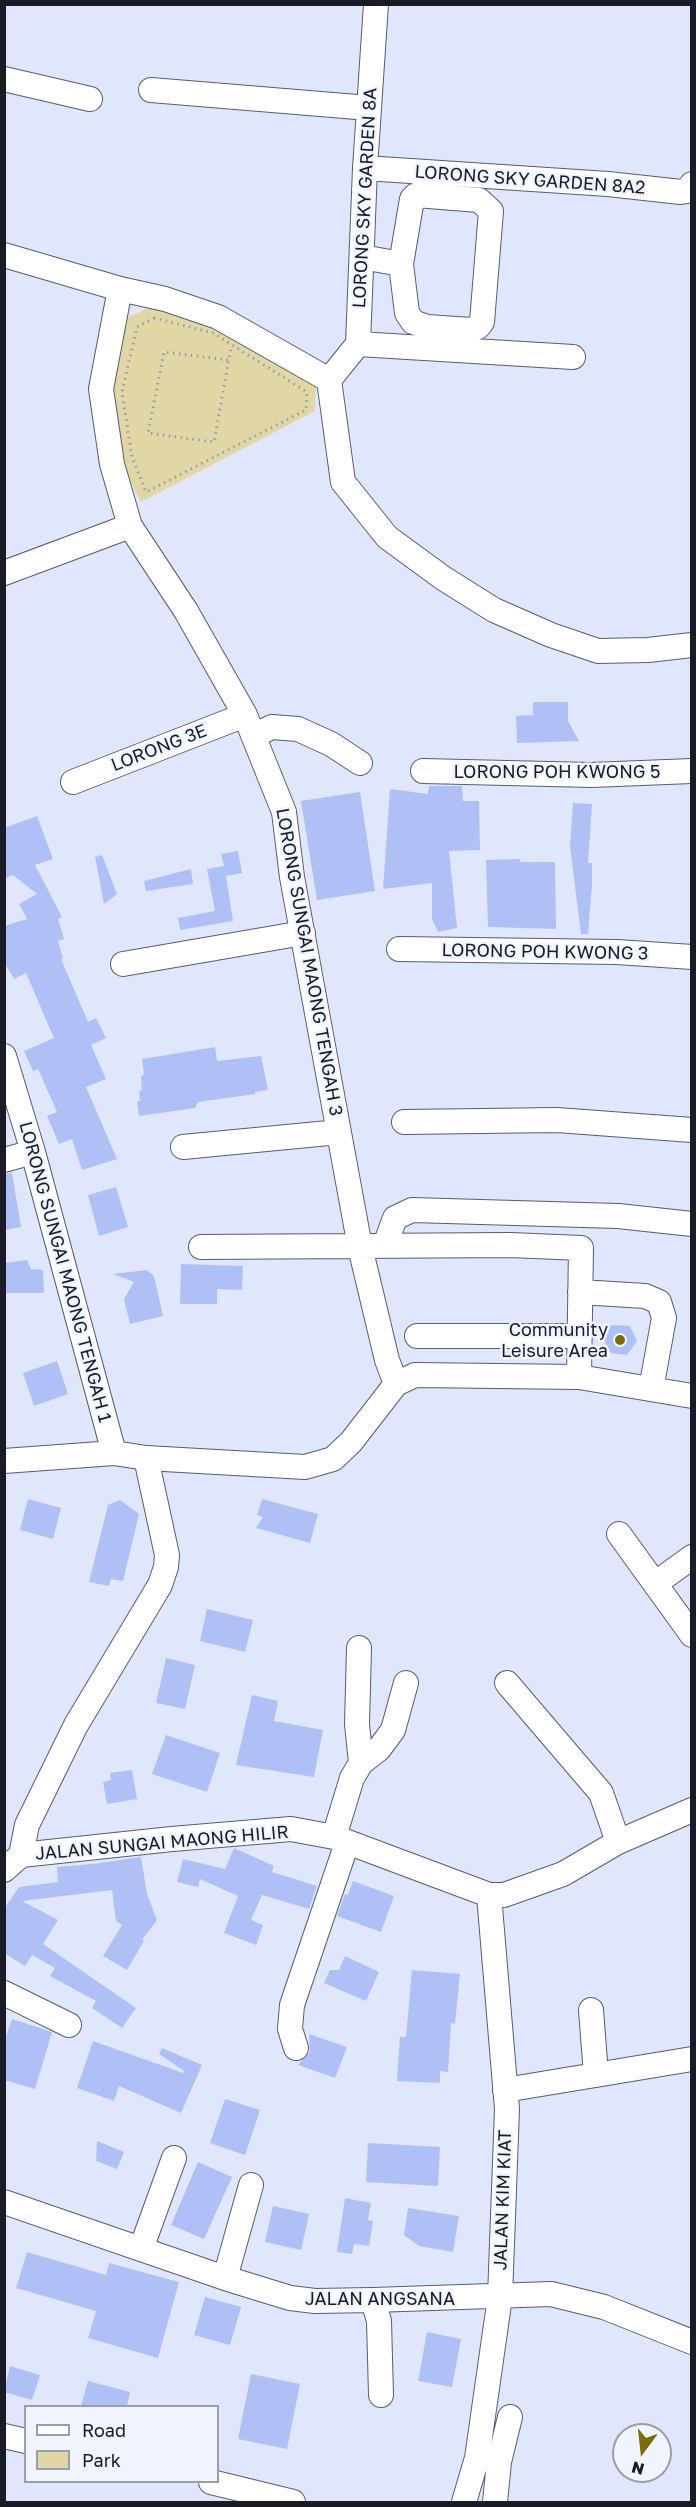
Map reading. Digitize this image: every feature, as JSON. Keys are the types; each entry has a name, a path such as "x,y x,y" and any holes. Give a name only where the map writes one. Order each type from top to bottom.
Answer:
{"street":[{"name":"LORONG SKY GARDEN 8A","path":"358,344 365,168 376,4"},
{"path":"4,79 90,99"},
{"path":"151,90 369,108"},
{"name":"LORONG SKY GARDEN 8A2","path":"365,168 608,184 681,192 687,191 692,184"},
{"path":"416,195 479,200 491,210 482,322 478,327 471,330 427,327 413,322 407,313 401,264 412,199 416,195"},
{"path":"4,255 218,317 235,337 329,380"},
{"path":"362,257 401,264"},
{"name":"LORONG SUNGAI MAONG TENGAH 3","path":"120,289 101,388 112,464 130,526 186,611 250,725 284,812 292,877 360,1247 387,1360 396,1384"},
{"path":"573,357 358,344 329,380 343,482 387,537 443,578 494,610 598,651 648,650 692,645"},
{"path":"4,573 130,526"},
{"name":"LORONG 3E","path":"73,782 250,725 298,729 331,744 360,763"},
{"name":"LORONG POH KWONG 5","path":"423,771 591,775 692,771"},
{"path":"123,964 303,933"},
{"name":"LORONG POH KWONG 3","path":"399,949 617,952 692,957"},
{"name":"LORONG SUNGAI MAONG TENGAH 1","path":"4,1056 33,1152 114,1453"},
{"path":"404,1122 556,1120 692,1130"},
{"path":"183,1147 339,1132"},
{"path":"4,1160 33,1152"},
{"path":"385,1245 395,1218 412,1210 618,1216 692,1224"},
{"path":"579,1377 583,1215"},
{"path":"201,1247 510,1245 581,1248"},
{"path":"580,1292 645,1296 660,1302 664,1318 651,1389"},
{"path":"417,1336 580,1336"},
{"path":"4,1461 114,1453 146,1458 305,1467 333,1459 351,1442 396,1384 416,1375 579,1377 692,1396"},
{"path":"13,1863 27,1825 76,1725 160,1586 166,1567 166,1555 146,1458"},
{"path":"619,1534 692,1635"},
{"path":"656,1583 692,1557"},
{"path":"359,1648 357,1724 361,1763"},
{"path":"296,2048 290,2029 292,2006 340,1840 352,1778 361,1763 379,1749 393,1730 406,1683"},
{"path":"507,1683 601,1792 618,1842"},
{"name":"JALAN SUNGAI MAONG HILIR","path":"13,1863 259,1831 291,1829 340,1840 489,1895 504,1895 563,1874 618,1842 692,1810"},
{"name":"JALAN KIM KIAT","path":"464,2502 488,2460 500,2297 507,2109 489,1895"},
{"path":"4,1993 69,2025"},
{"path":"591,2010 596,2075"},
{"path":"505,2090 692,2059"},
{"path":"141,2249 174,2158"},
{"path":"225,2278 251,2185"},
{"name":"JALAN ANGSANA","path":"4,2202 290,2298 315,2301 551,2294 604,2307 692,2342"},
{"path":"373,2300 379,2321 381,2395"},
{"path":"495,2502 488,2460 510,2417"},
{"path":"4,2436 24,2441"},
{"path":"219,2483 293,2502"}],"path":[{"path":"154,318 235,337 307,392 306,410 146,492 132,457 122,392 137,327 154,318"},
{"path":"228,360 164,352 148,433 214,442 228,360 235,337"}],"green space":[{"path":"155,305 216,322 316,383 315,411 141,502 120,461 112,393 127,318"}],"building":[{"path":"533,702 568,702 568,721 579,741 517,743 516,716 533,715"},
{"path":"429,786 462,786 463,801 479,801 480,850 449,851 457,928 438,932 432,919 432,883 383,889 390,789 428,794"},
{"path":"360,792 375,891 317,900 301,801"},
{"path":"573,803 592,804 588,863 592,863 592,885 588,934 581,934 570,846"},
{"path":"37,816 53,859 35,865 62,917 58,919 64,939 58,941 63,959 61,959 88,1022 96,1018 106,1038 91,1045 106,1079 86,1087 117,1159 82,1170 72,1139 59,1144 47,1116 57,1112 38,1069 33,1071 24,1051 54,1038 26,973 14,979 4,962 4,926 27,919 19,904 37,894 13,875 4,879 4,828"},
{"path":"238,851 242,873 226,876 233,921 180,930 178,918 215,911 207,869 224,866 221,854"},
{"path":"102,855 117,894 104,904 95,857"},
{"path":"520,859 520,862 555,862 556,929 488,927 486,860"},
{"path":"191,869 193,884 146,891 144,881"},
{"path":"215,1047 217,1061 261,1056 268,1090 198,1102 195,1108 139,1116 137,1101 140,1101 141,1077 144,1074 142,1059"},
{"path":"12,1173 21,1227 4,1230 4,1174"},
{"path":"116,1187 128,1227 99,1236 88,1195"},
{"path":"27,1260 31,1269 43,1270 44,1293 4,1293 4,1263"},
{"path":"181,1264 243,1266 242,1290 217,1289 217,1304 180,1304"},
{"path":"147,1270 154,1276 163,1316 130,1324 124,1299 134,1282 113,1274"},
{"name":"Community Leisure Area","path":"611,1325 630,1326 637,1341 627,1355 611,1353 603,1339"},
{"path":"57,1361 68,1394 34,1406 23,1373"},
{"path":"28,1499 61,1508 53,1539 20,1530"},
{"path":"262,1499 318,1514 310,1543 256,1528 263,1517 257,1515"},
{"path":"120,1500 139,1514 123,1581 111,1579 109,1586 89,1582 108,1505"},
{"path":"207,1609 253,1620 245,1652 200,1641"},
{"path":"166,1658 195,1665 185,1709 156,1703"},
{"path":"252,1695 278,1701 274,1721 323,1730 314,1777 236,1765"},
{"path":"166,1735 220,1753 207,1792 152,1774"},
{"path":"132,1770 137,1799 107,1804 103,1782 111,1780 110,1773"},
{"path":"234,1848 274,1866 272,1872 317,1886 309,1909 262,1895 251,1920 263,1925 256,1945 224,1933 238,1896 200,1879 198,1887 177,1882 183,1859 225,1869"},
{"path":"141,1857 147,1894 157,1920 142,1940 144,1941 127,1970 103,1956 122,1925 116,1921 112,1890 22,1901 58,1920 43,1944 136,2008 122,2028 92,2008 96,2001 50,1976 55,1968 32,1955 25,1966 4,1953 4,1909 19,1887 58,1882 57,1867"},
{"path":"353,1881 394,1896 381,1932 337,1916 345,1894 348,1895"},
{"path":"345,1956 379,1972 366,2001 324,1983 330,1970 339,1970"},
{"path":"412,1970 460,1974 455,2024 451,2023 448,2072 440,2071 440,2083 397,2081 400,2037 406,2037"},
{"path":"12,2019 52,2032 35,2089 4,2080 4,2042"},
{"path":"309,2034 347,2047 335,2078 298,2065 310,2052"},
{"path":"93,2041 183,2073 184,2071 159,2054 162,2048 202,2065 181,2113 119,2086 114,2101 77,2088"},
{"path":"225,2099 260,2110 245,2155 210,2143"},
{"path":"97,2141 124,2152 117,2169 96,2161"},
{"path":"368,2143 440,2147 438,2186 366,2182"},
{"path":"198,2162 232,2177 204,2239 171,2225"},
{"path":"345,2198 371,2203 368,2220 373,2221 369,2246 354,2244 352,2254 337,2252"},
{"path":"273,2206 309,2214 301,2250 265,2242"},
{"path":"408,2208 459,2216 453,2252 419,2246 404,2235"},
{"path":"27,2252 106,2275 109,2263 179,2282 158,2358 88,2338 96,2311 16,2288"},
{"path":"205,2297 241,2307 230,2345 194,2335"},
{"path":"427,2332 461,2339 452,2387 418,2381"},
{"path":"10,2366 40,2375 32,2400 4,2392"},
{"path":"251,2374 300,2384 287,2449 238,2439"},
{"path":"88,2381 130,2392 127,2405 81,2405"}],"place":[{"name":"Community Leisure Area","path":"620,1340"}]}
